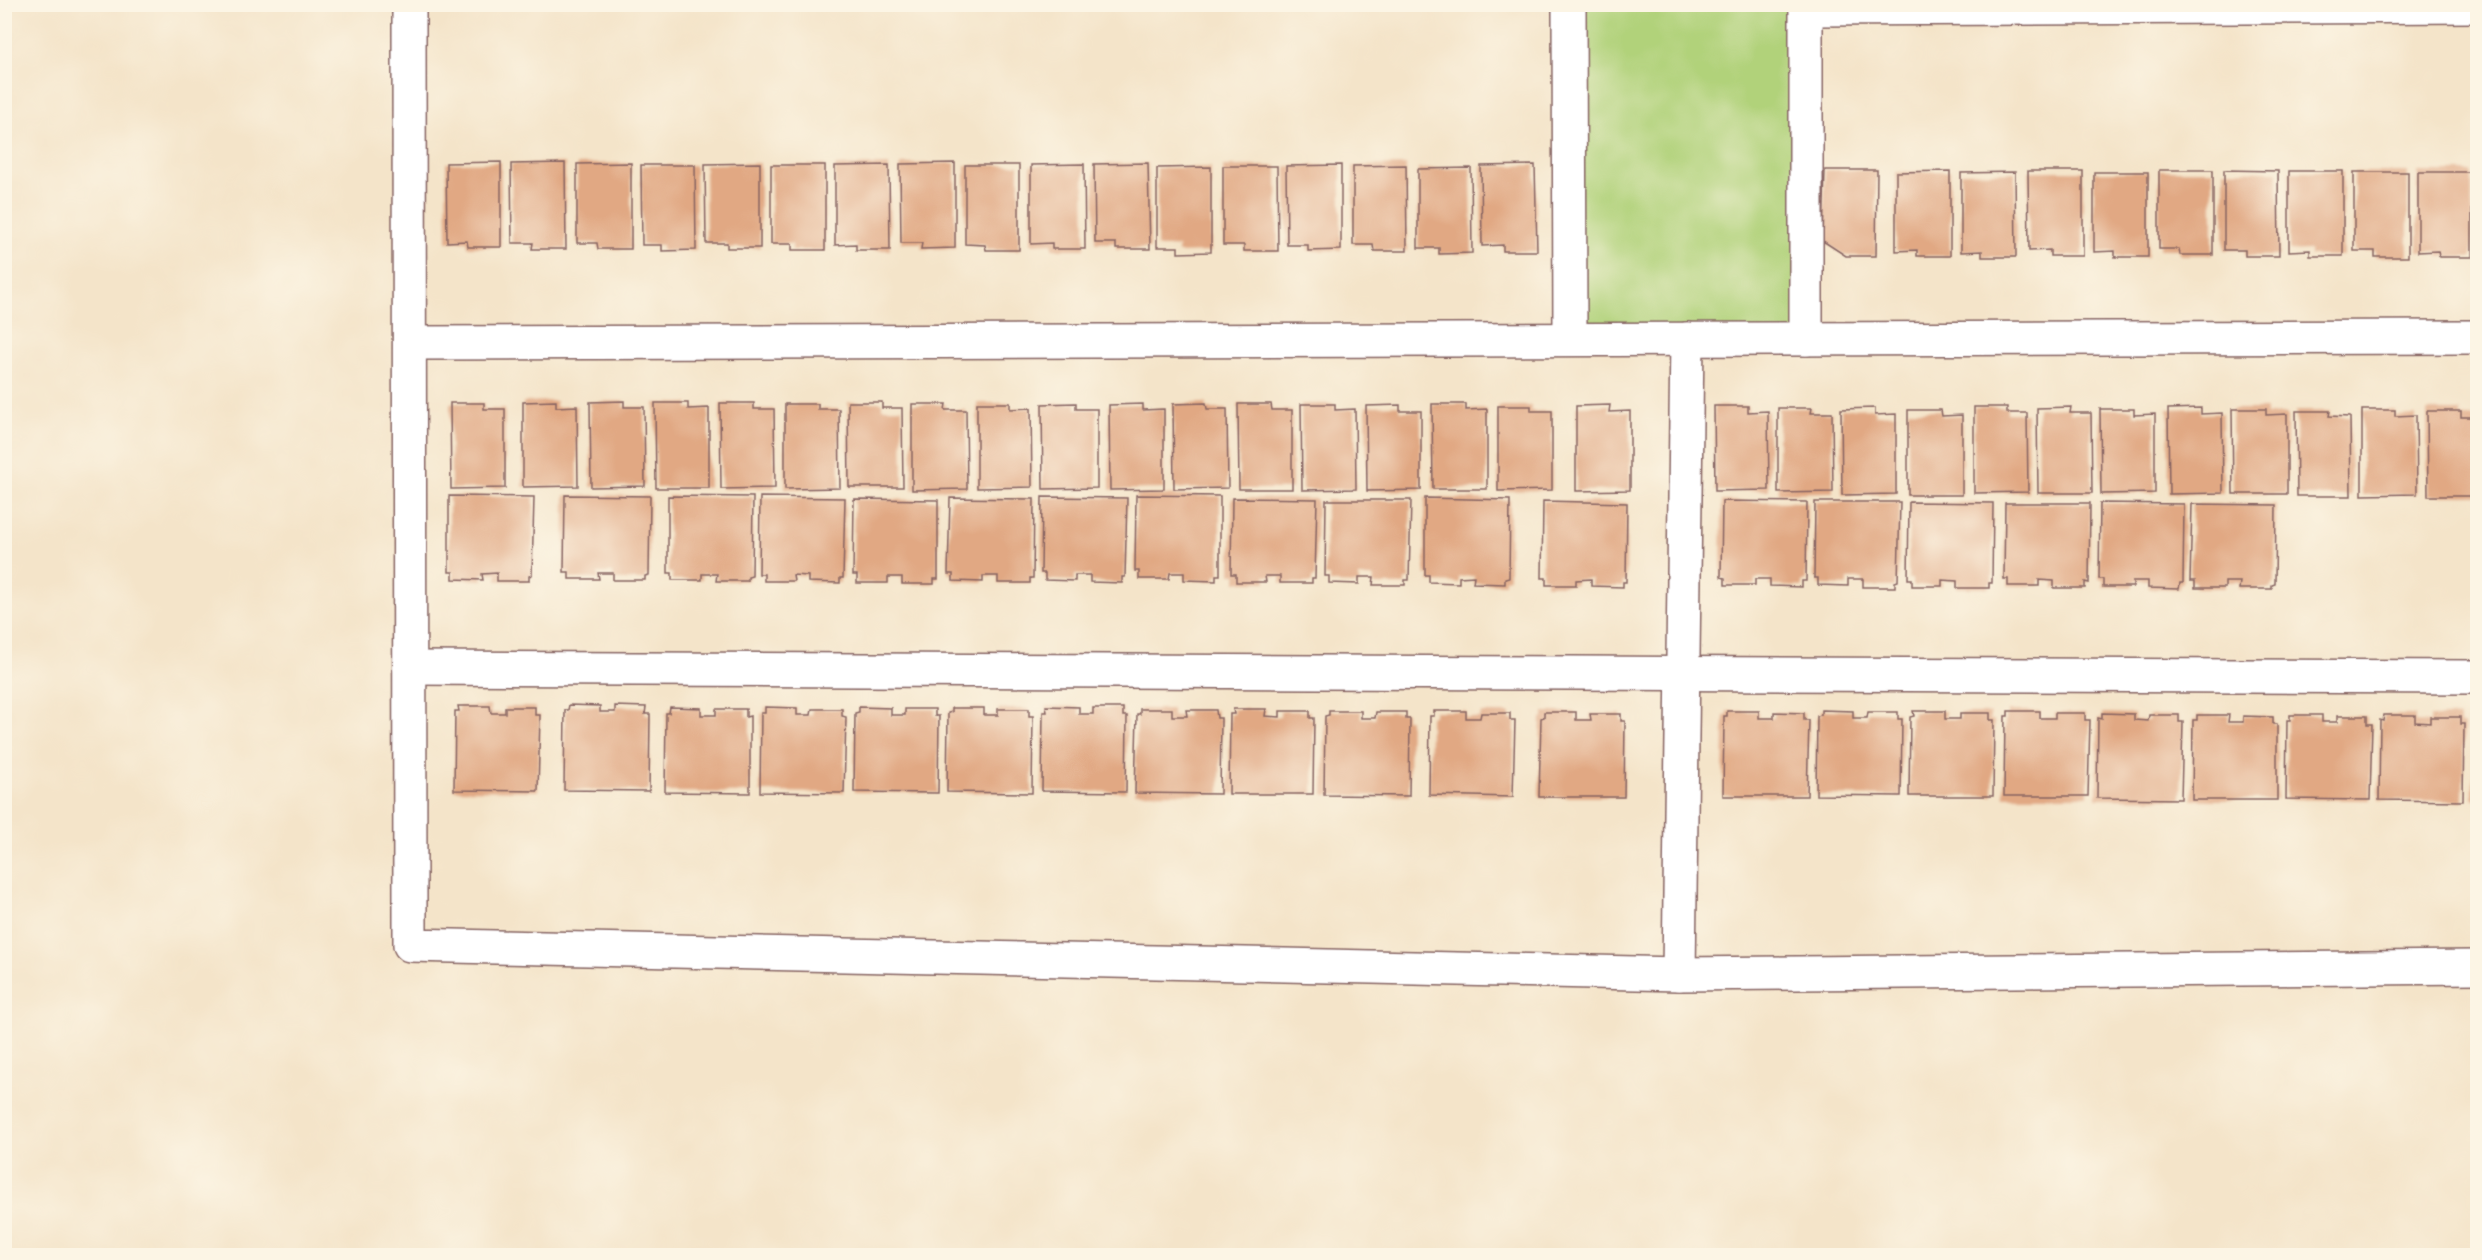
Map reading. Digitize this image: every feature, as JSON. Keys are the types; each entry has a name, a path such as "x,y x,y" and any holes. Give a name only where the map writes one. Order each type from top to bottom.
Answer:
{"street":[{"path":"409,4 410,945 1679,974 2478,967"},
{"path":"1569,4 1570,339"},
{"path":"1806,339 1806,7 2478,6"},
{"path":"410,343 2478,337"},
{"path":"1679,974 1687,339"},
{"path":"410,668 2478,676"}],"green space":[{"path":"1569,5 1806,5 1806,339 1570,339"}],"building":[{"path":"501,162 501,247 468,247 467,241 447,242 446,163"},
{"path":"565,163 566,249 532,249 533,243 512,243 511,164"},
{"path":"631,163 631,249 598,249 597,243 577,243 577,164"},
{"path":"760,163 760,248 727,248 727,243 706,243 705,164"},
{"path":"955,163 955,248 921,249 922,243 901,243 900,164"},
{"path":"1148,163 1150,249 1116,249 1116,243 1095,243 1094,164"},
{"path":"1084,164 1085,249 1052,249 1052,243 1031,244 1031,165"},
{"path":"641,165 695,165 696,250 662,251 662,245 642,245"},
{"path":"771,165 825,165 825,250 792,250 792,244 771,244"},
{"path":"889,165 890,250 856,250 856,244 835,245 835,166"},
{"path":"965,165 1019,165 1019,250 986,250 985,245 965,244"},
{"path":"1341,165 1341,250 1308,251 1308,245 1287,245 1286,166"},
{"path":"1406,165 1407,251 1374,251 1373,245 1353,245 1353,166"},
{"path":"1535,165 1537,251 1503,251 1503,245 1482,246 1481,166"},
{"path":"1223,166 1277,166 1278,251 1244,251 1244,245 1223,245"},
{"path":"1211,167 1211,252 1178,253 1178,247 1157,247 1157,168"},
{"path":"1471,168 1472,253 1439,254 1439,248 1418,248 1418,169"},
{"path":"1825,170 1877,170 1876,256 1846,256 1823,241"},
{"path":"2159,170 2213,170 2213,255 2180,255 2179,249 2159,249"},
{"path":"2224,170 2278,171 2279,256 2245,256 2245,250 2224,250"},
{"path":"1950,171 1950,256 1917,256 1917,250 1896,251 1896,172"},
{"path":"2028,171 2083,171 2083,256 2050,256 2050,250 2029,251"},
{"path":"2289,171 2343,171 2343,256 2310,256 2310,250 2289,251"},
{"path":"2015,172 2016,257 1982,257 1982,251 1961,252 1961,173"},
{"path":"2094,172 2148,172 2148,257 2115,257 2115,251 2094,252"},
{"path":"2354,172 2408,172 2408,257 2375,257 2375,251 2354,251"},
{"path":"2418,172 2472,172 2472,257 2439,257 2438,251 2418,252"},
{"path":"556,401 556,407 577,406 578,486 523,487 523,402"},
{"path":"624,401 624,407 644,407 645,486 591,487 590,402"},
{"path":"848,402 882,402 882,408 902,408 903,487 849,487"},
{"path":"450,403 484,403 484,409 505,409 505,488 451,489"},
{"path":"655,403 688,403 688,409 709,408 709,488 656,488"},
{"path":"720,403 754,403 754,409 774,409 775,488 721,489"},
{"path":"977,403 1010,403 1010,409 1031,408 1032,487 977,488"},
{"path":"1076,403 1076,409 1097,409 1097,488 1043,489 1042,404"},
{"path":"1206,403 1207,409 1227,409 1228,488 1174,489 1173,404"},
{"path":"785,404 818,404 818,409 839,409 840,488 785,489"},
{"path":"912,404 946,404 945,410 966,410 967,489 912,490"},
{"path":"1143,404 1143,410 1164,409 1164,489 1110,490 1109,405"},
{"path":"1238,404 1271,404 1272,410 1292,410 1292,489 1239,489"},
{"path":"1301,404 1335,404 1335,410 1355,409 1356,489 1302,490"},
{"path":"1432,404 1466,404 1466,410 1487,409 1487,489 1433,489"},
{"path":"1400,405 1400,411 1421,411 1421,490 1367,491 1366,406"},
{"path":"1610,405 1609,412 1630,411 1630,490 1576,491 1576,406"},
{"path":"1498,406 1531,406 1531,411 1552,411 1552,490 1498,491"},
{"path":"1714,406 1748,406 1748,412 1768,411 1769,490 1715,491"},
{"path":"1974,407 2007,407 2007,413 2027,413 2028,492 1974,493"},
{"path":"2071,407 2070,413 2091,413 2092,493 2038,493 2037,408"},
{"path":"1778,408 1812,408 1811,413 1832,413 1833,492 1778,493"},
{"path":"1875,408 1875,415 1896,414 1896,494 1842,495 1841,409"},
{"path":"2201,408 2201,414 2222,413 2223,493 2169,494 2168,409"},
{"path":"2100,409 2134,409 2134,415 2155,414 2155,493 2101,494"},
{"path":"2232,409 2266,409 2266,415 2287,414 2287,494 2233,494"},
{"path":"1908,410 1941,410 1942,416 1962,415 1962,495 1908,495"},
{"path":"2362,410 2395,410 2395,416 2416,415 2417,494 2362,495"},
{"path":"2296,411 2330,411 2329,416 2350,417 2351,496 2297,496"},
{"path":"2427,411 2461,411 2461,417 2478,417 2478,496 2428,496"},
{"path":"565,495 650,496 649,575 645,576 645,580 613,580 613,573 598,573 599,579 569,579 569,572 564,572"},
{"path":"1136,495 1220,496 1220,575 1216,575 1216,581 1184,580 1184,573 1170,573 1169,579 1139,579 1139,571 1135,571"},
{"path":"449,496 534,497 532,575 529,576 529,581 497,581 497,573 482,574 483,580 453,579 453,572 449,572"},
{"path":"668,496 753,497 752,576 748,577 748,581 716,581 717,574 702,574 702,580 672,580 672,573 668,573"},
{"path":"760,497 845,498 843,578 840,578 840,583 808,582 808,576 793,575 794,581 764,581 764,574 759,574"},
{"path":"1042,497 1127,498 1125,577 1122,577 1122,583 1090,582 1090,575 1075,575 1075,581 1045,580 1045,573 1041,573"},
{"path":"950,498 1034,499 1033,578 1030,578 1030,583 998,583 998,576 983,576 983,582 953,581 953,574 948,574"},
{"path":"1232,498 1317,499 1315,578 1312,578 1312,583 1280,583 1280,576 1265,576 1266,582 1236,582 1236,574 1231,574"},
{"path":"1425,498 1510,500 1509,578 1505,579 1505,584 1473,583 1474,576 1459,577 1459,583 1429,582 1429,575 1425,575"},
{"path":"854,499 938,500 938,579 934,579 934,584 902,584 902,577 888,577 888,583 857,583 857,575 853,575"},
{"path":"1326,500 1411,500 1409,580 1405,580 1405,585 1373,585 1374,577 1359,577 1359,584 1329,583 1329,576 1325,576"},
{"path":"1543,501 1627,503 1626,582 1623,582 1623,587 1591,586 1591,579 1576,580 1576,585 1546,585 1546,578 1542,578"},
{"path":"1722,501 1807,502 1806,581 1802,581 1802,587 1770,586 1770,579 1755,579 1755,585 1725,585 1725,578 1721,577"},
{"path":"1815,502 1900,502 1898,581 1895,582 1895,587 1863,587 1863,579 1848,579 1848,586 1818,585 1818,578 1814,578"},
{"path":"1909,502 1993,503 1992,583 1989,583 1989,588 1957,588 1957,581 1942,580 1942,586 1912,586 1912,579 1908,579"},
{"path":"2005,503 2090,503 2089,583 2085,582 2085,588 2054,588 2054,581 2039,580 2039,586 2008,586 2008,579 2004,579"},
{"path":"2100,503 2184,504 2183,583 2180,583 2179,589 2148,588 2148,581 2133,581 2133,587 2103,587 2103,579 2099,579"},
{"path":"2192,504 2276,505 2275,584 2272,585 2272,589 2239,589 2240,582 2225,582 2225,588 2195,588 2195,581 2190,581"},
{"path":"569,705 600,706 600,712 615,712 615,706 646,707 645,714 650,714 649,791 564,790 565,710 568,710"},
{"path":"458,706 490,706 491,713 505,713 505,707 535,707 535,715 540,715 538,791 454,790 455,711 459,711"},
{"path":"1046,706 1079,707 1079,714 1093,714 1093,708 1123,708 1123,716 1127,716 1126,792 1042,791 1043,712 1047,712"},
{"path":"670,707 701,708 701,715 716,715 716,709 746,709 746,717 750,716 750,793 665,792 666,713 669,713"},
{"path":"765,707 797,708 797,715 811,715 812,709 842,709 842,716 846,717 844,793 760,792 761,713 765,713"},
{"path":"859,707 891,708 891,715 905,715 905,709 935,709 935,716 939,716 938,793 854,792 855,713 859,712"},
{"path":"952,708 984,708 984,715 998,715 998,709 1029,709 1029,716 1033,716 1032,793 947,792 948,713 952,712"},
{"path":"1140,709 1172,709 1172,716 1187,716 1186,710 1216,710 1217,718 1221,718 1220,794 1135,793 1137,714 1140,714"},
{"path":"1233,709 1266,709 1265,716 1280,717 1280,711 1310,711 1310,718 1314,718 1313,794 1229,794 1230,714 1234,714"},
{"path":"1821,710 1853,711 1853,718 1867,718 1868,712 1898,712 1898,719 1902,719 1901,796 1816,795 1817,716 1821,715"},
{"path":"1329,711 1361,711 1361,718 1375,718 1376,712 1406,712 1406,719 1410,719 1409,796 1324,795 1325,716 1329,715"},
{"path":"1434,711 1466,711 1466,718 1480,718 1481,713 1510,713 1510,720 1515,720 1513,797 1429,795 1430,716 1434,716"},
{"path":"1727,711 1759,711 1759,718 1774,718 1774,712 1804,713 1804,720 1809,720 1807,796 1723,796 1724,716 1727,716"},
{"path":"1913,711 1945,711 1945,719 1960,719 1960,713 1990,713 1990,720 1994,720 1993,796 1909,796 1910,717 1914,716"},
{"path":"2008,711 2040,711 2040,718 2055,718 2055,713 2085,713 2085,720 2090,720 2088,796 2004,796 2005,716 2008,716"},
{"path":"1544,712 1576,712 1576,720 1591,720 1590,714 1621,714 1621,721 1625,721 1624,797 1539,797 1541,718 1544,717"},
{"path":"2102,713 2134,714 2134,720 2148,721 2149,715 2179,715 2179,722 2183,722 2181,799 2097,798 2098,718 2102,719"},
{"path":"2197,715 2229,715 2228,722 2243,722 2243,716 2273,717 2273,724 2277,724 2277,800 2192,800 2193,720 2197,720"},
{"path":"2290,715 2322,715 2322,722 2337,722 2337,716 2367,716 2367,724 2372,724 2370,800 2286,799 2287,720 2290,720"},
{"path":"2384,715 2415,715 2415,722 2430,723 2430,717 2460,717 2460,724 2464,724 2463,801 2379,800 2380,720 2383,721"},
{"path":"2474,720 2478,720 2478,799 2473,799"}]}
